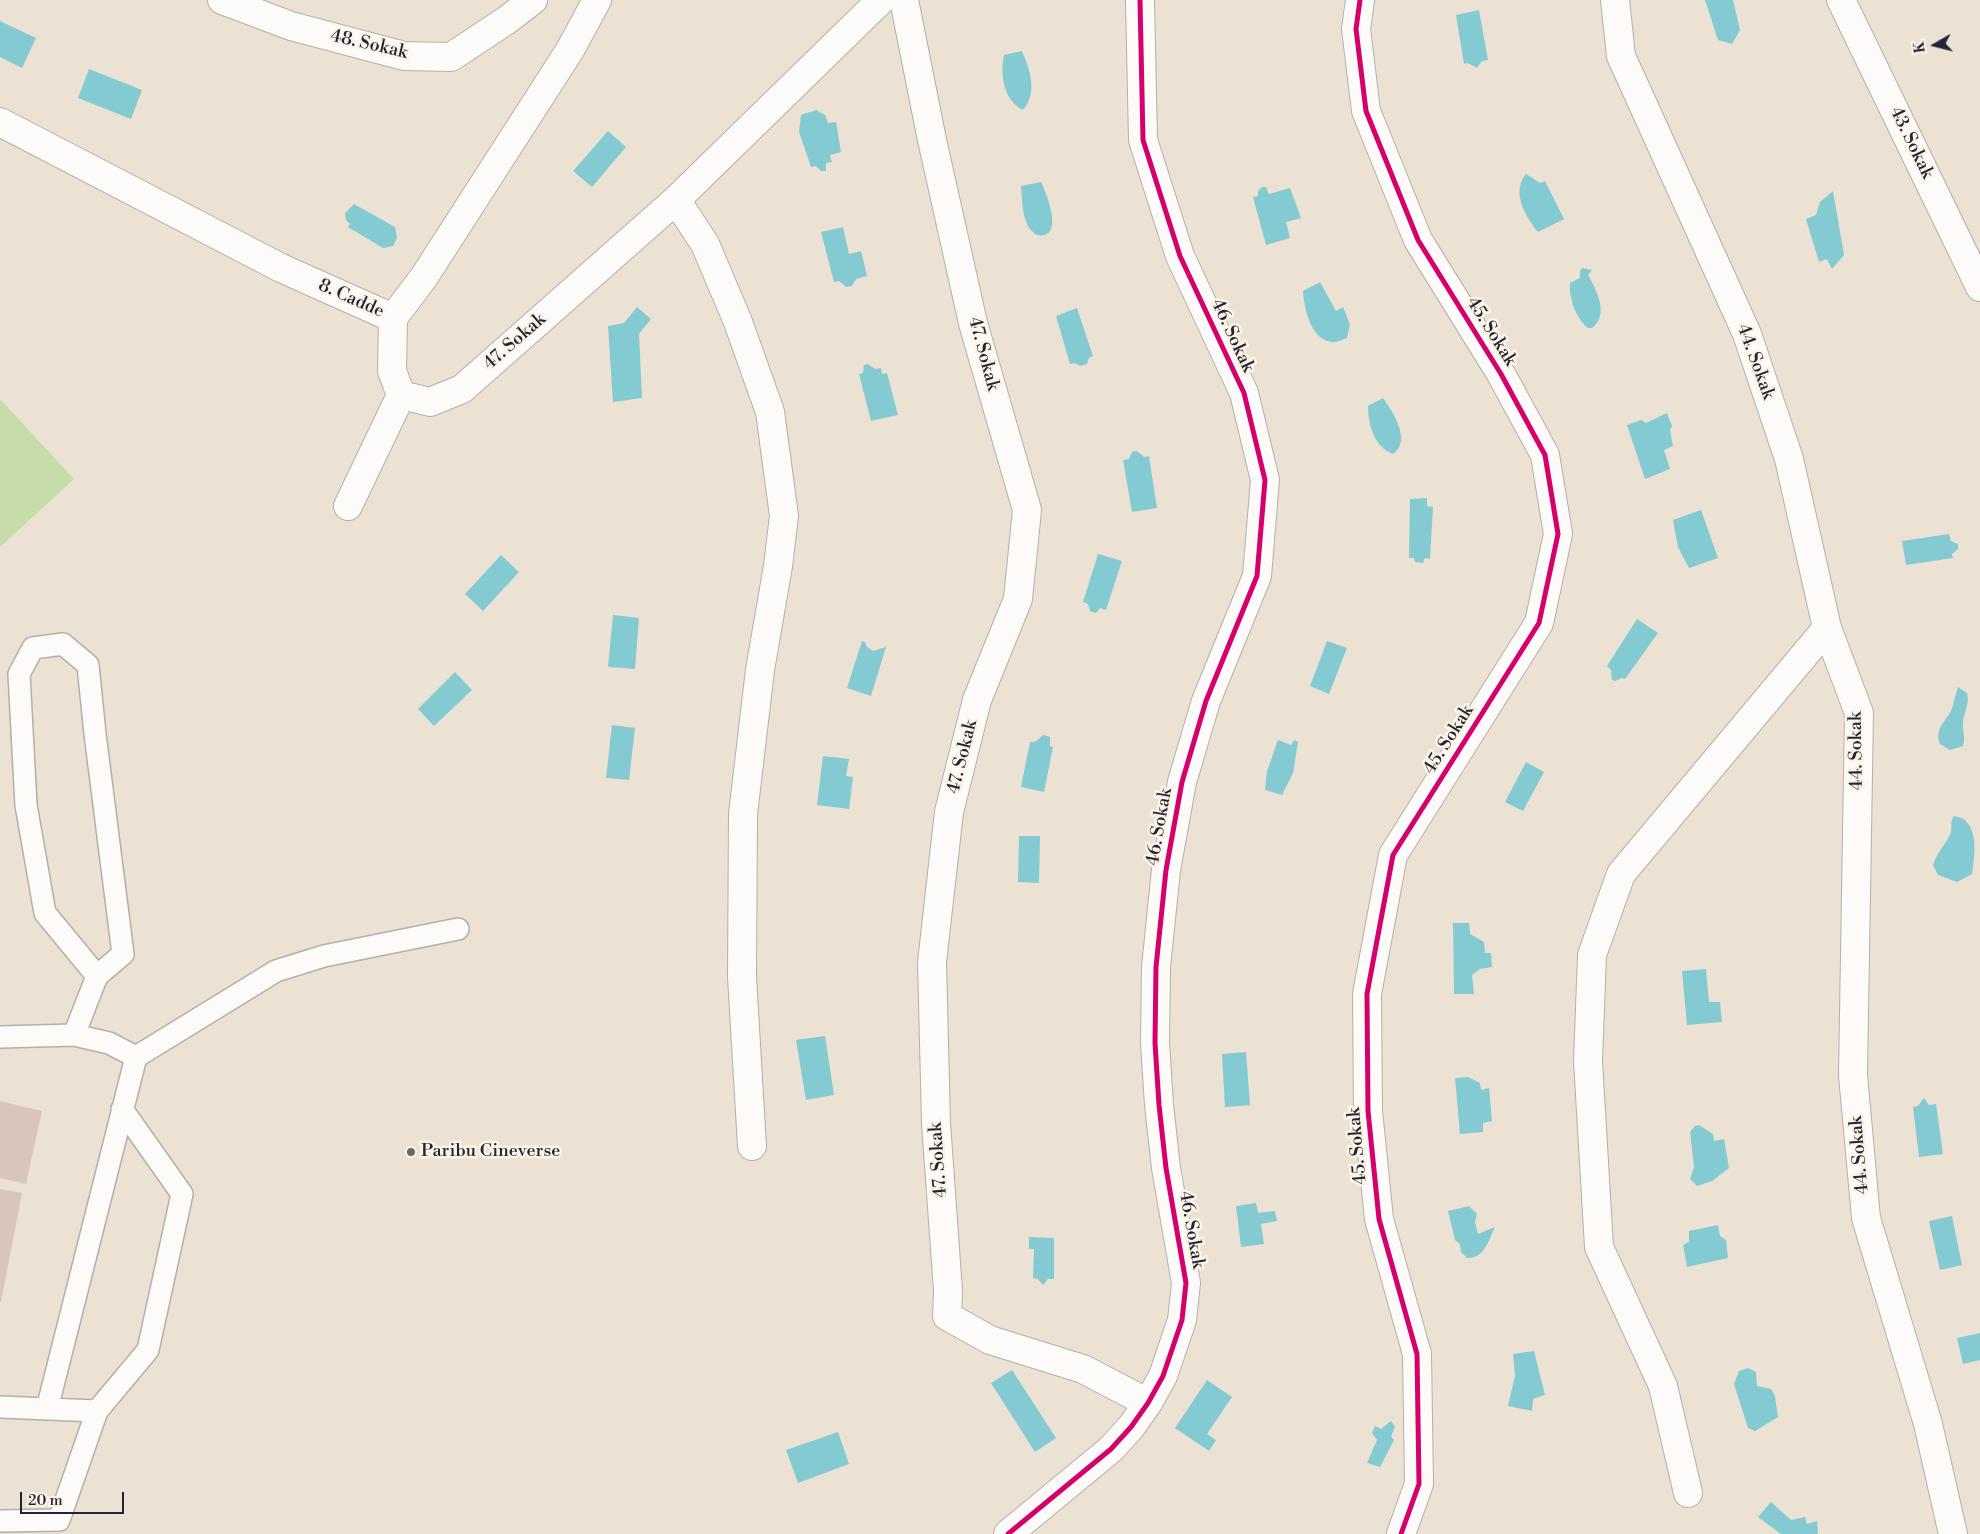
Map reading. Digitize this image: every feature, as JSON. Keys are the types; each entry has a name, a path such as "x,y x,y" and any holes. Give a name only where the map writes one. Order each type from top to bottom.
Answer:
{"street":[{"name":"48. Sokak","path":"222,0 291,26 404,56 451,57 508,20 533,0"},
{"name":"8. Cadde","path":"0,122 281,268 393,318 424,277 554,74 597,0"},
{"name":"47. Sokak","path":"401,395 430,402 462,388 676,200 881,0"},
{"name":"47. Sokak","path":"904,0 932,140 974,323 1027,510 1018,599 976,700 949,812 932,962 936,1123 948,1291 947,1316 990,1340 1083,1369 1148,1404"},
{"name":"46. Sokak","path":"1008,1534 1111,1449 1148,1404 1174,1348 1182,1320 1186,1283 1166,1168 1159,1105 1155,1043 1156,967 1166,870 1182,782 1206,701 1257,576 1265,480 1244,393 1180,256 1142,140 1140,0"},
{"name":"45. Sokak","path":"1360,0 1356,29 1366,111 1418,240 1501,374 1545,455 1558,534 1539,623 1393,855 1368,994 1368,1111 1380,1219 1417,1354 1419,1484 1401,1534"},
{"name":"44. Sokak","path":"1615,0 1621,56 1747,334 1789,459 1827,628 1859,713 1853,1075 1866,1218 1928,1424 1953,1534"},
{"name":"43. Sokak","path":"1841,0 1980,287"},
{"path":"676,200 705,244 738,322 770,412 784,516 778,566 760,670 743,814 742,977 752,1146"},
{"path":"348,506 401,395 392,371 393,318"},
{"path":"1688,1492 1663,1386 1599,1247 1588,1060 1592,955 1621,874 1827,628"}],"lane":[{"path":"74,1035 97,976 123,954 88,665 63,644 33,648 19,674 26,805 45,913 97,976"},
{"path":"47,1409 136,1057 276,971 324,956 458,929"},
{"path":"0,1037 74,1035 109,1043 136,1057"},
{"path":"0,1521 59,1520 97,1411 148,1350 182,1194 122,1109"},
{"path":"0,1407 97,1411"}],"green space":[{"path":"0,399 74,479 0,547"}],"water":[{"path":"1705,0 1733,0 1740,30 1732,44 1718,40"},
{"path":"1479,10 1488,60 1482,61 1477,68 1468,63 1464,64 1456,15"},
{"path":"0,21 36,38 22,68 0,57"},
{"path":"1022,51 1031,81 1030,96 1023,110 1016,106 1007,93 1002,70 1004,55"},
{"path":"89,69 142,90 131,119 78,98"},
{"path":"816,110 825,115 828,123 836,122 841,152 830,155 832,162 826,163 826,171 821,171 816,166 811,167 799,132 801,115"},
{"path":"608,131 626,147 592,187 573,171"},
{"path":"1526,174 1540,183 1545,181 1564,219 1538,232 1521,204 1520,188"},
{"path":"1041,182 1049,202 1052,227 1044,235 1036,235 1029,228 1023,210 1021,186"},
{"path":"1262,187 1266,187 1269,194 1290,188 1301,218 1286,222 1290,238 1266,245 1253,197 1258,196 1258,191"},
{"path":"1833,191 1844,255 1832,269 1827,259 1819,262 1806,219 1816,215 1820,202"},
{"path":"354,204 395,227 397,238 393,246 383,248 348,227 350,224 346,220 345,213"},
{"path":"843,227 849,254 861,251 867,276 856,279 852,286 846,287 839,281 834,282 821,232"},
{"path":"1582,268 1592,270 1588,275 1595,287 1600,302 1600,316 1592,328 1588,328 1580,319 1574,308 1571,295 1570,283 1580,278"},
{"path":"1320,282 1336,311 1343,307 1350,324 1347,338 1334,342 1325,340 1314,330 1310,322 1303,291"},
{"path":"637,307 651,319 639,334 642,398 613,402 608,326 624,323"},
{"path":"1077,308 1093,356 1089,358 1087,364 1080,366 1075,363 1070,364 1056,316"},
{"path":"868,364 875,369 881,368 882,374 887,373 898,415 871,421 859,374 863,373 864,365"},
{"path":"1383,398 1396,418 1401,434 1401,442 1393,454 1381,446 1373,434 1369,420 1368,406"},
{"path":"1667,413 1672,426 1670,430 1673,446 1664,450 1670,469 1645,479 1627,425 1641,420 1646,423"},
{"path":"1137,451 1144,457 1149,456 1157,508 1132,512 1123,460 1129,459 1132,452"},
{"path":"1427,498 1427,506 1433,507 1430,559 1425,558 1423,563 1415,562 1414,558 1409,558 1410,499"},
{"path":"1701,510 1718,558 1689,568 1678,547 1673,520"},
{"path":"1949,534 1951,541 1958,544 1958,549 1952,554 1953,558 1906,565 1902,541"},
{"path":"1098,554 1122,561 1106,610 1100,608 1096,613 1090,611 1088,604 1083,602"},
{"path":"501,555 519,572 483,611 465,594"},
{"path":"613,615 639,618 635,669 608,667"},
{"path":"1637,619 1658,633 1625,679 1612,680 1611,670 1607,666"},
{"path":"862,641 873,651 886,647 871,696 847,688"},
{"path":"1327,641 1347,648 1329,694 1310,686"},
{"path":"455,672 472,690 434,726 418,709"},
{"path":"1958,687 1967,693 1968,697 1963,722 1964,743 1963,746 1950,750 1940,744 1938,734 1951,711"},
{"path":"612,725 635,728 629,780 606,778"},
{"path":"1043,735 1050,737 1050,746 1053,747 1044,792 1021,787 1030,742 1035,742"},
{"path":"1278,740 1291,745 1294,740 1298,742 1293,773 1282,795 1265,790 1267,771"},
{"path":"823,756 849,759 846,776 853,777 849,809 817,805"},
{"path":"1526,762 1544,772 1523,811 1505,802"},
{"path":"1954,816 1968,824 1974,839 1972,874 1957,882 1938,875 1933,865 1951,832"},
{"path":"1019,836 1040,836 1039,883 1018,882"},
{"path":"1453,923 1469,923 1470,934 1484,942 1485,953 1491,953 1492,967 1480,969 1472,975 1474,994 1454,994"},
{"path":"1706,969 1709,1002 1720,1002 1722,1022 1687,1025 1682,971"},
{"path":"825,1036 834,1095 806,1100 796,1040"},
{"path":"1246,1052 1250,1105 1225,1107 1222,1054"},
{"path":"1468,1077 1480,1083 1481,1090 1489,1088 1492,1121 1483,1123 1483,1132 1460,1134 1455,1078"},
{"path":"1924,1098 1929,1105 1936,1104 1943,1154 1919,1157 1913,1107 1918,1106"},
{"path":"1699,1125 1713,1134 1714,1141 1724,1139 1729,1168 1712,1181 1697,1186 1690,1179 1694,1167 1690,1132 1695,1126"},
{"path":"1256,1203 1258,1213 1275,1211 1277,1221 1261,1224 1264,1244 1241,1247 1236,1206"},
{"path":"1469,1206 1477,1214 1475,1222 1478,1234 1495,1227 1482,1252 1467,1258 1461,1252 1460,1244 1455,1240 1448,1211"},
{"path":"1952,1216 1962,1265 1940,1270 1929,1221"},
{"path":"1718,1225 1720,1236 1726,1240 1728,1258 1687,1267 1683,1245 1689,1242 1689,1231"},
{"path":"1029,1237 1054,1238 1054,1279 1048,1279 1043,1285 1038,1279 1033,1278 1034,1249 1029,1249"},
{"path":"1980,1333 1980,1360 1963,1364 1957,1338"},
{"path":"1534,1351 1545,1395 1533,1399 1532,1411 1508,1406 1515,1376 1513,1354"},
{"path":"1748,1368 1756,1372 1757,1386 1771,1389 1775,1396 1778,1417 1755,1431 1748,1428 1734,1384 1739,1371"},
{"path":"1012,1370 1056,1438 1035,1452 991,1383"},
{"path":"1207,1380 1232,1397 1207,1434 1216,1440 1209,1451 1175,1428"},
{"path":"1391,1421 1395,1427 1391,1436 1394,1440 1380,1467 1367,1463 1377,1440 1372,1433 1375,1426 1381,1429"},
{"path":"838,1432 849,1464 798,1483 786,1450"},
{"path":"1771,1502 1791,1520 1805,1517 1807,1524 1817,1521 1818,1534 1781,1534 1758,1517"}],"building":[{"path":"0,1101 42,1111 26,1184 0,1178"},
{"path":"0,1189 22,1193 1,1302 0,1302"}],"cycle path":[{"path":"1008,1534 1111,1449 1131,1427 1148,1403 1163,1376 1182,1320 1186,1283 1166,1168 1159,1105 1155,1043 1156,967 1166,870 1182,782 1206,701 1257,576 1265,480 1244,393 1180,256 1143,140 1140,0"},
{"path":"1360,0 1356,29 1366,111 1418,240 1501,374 1545,455 1558,534 1539,623 1393,855 1367,994 1368,1111 1379,1219 1417,1354 1419,1484 1401,1534"}],"place":[{"name":"Paribu Cineverse","path":"411,1152"}]}
